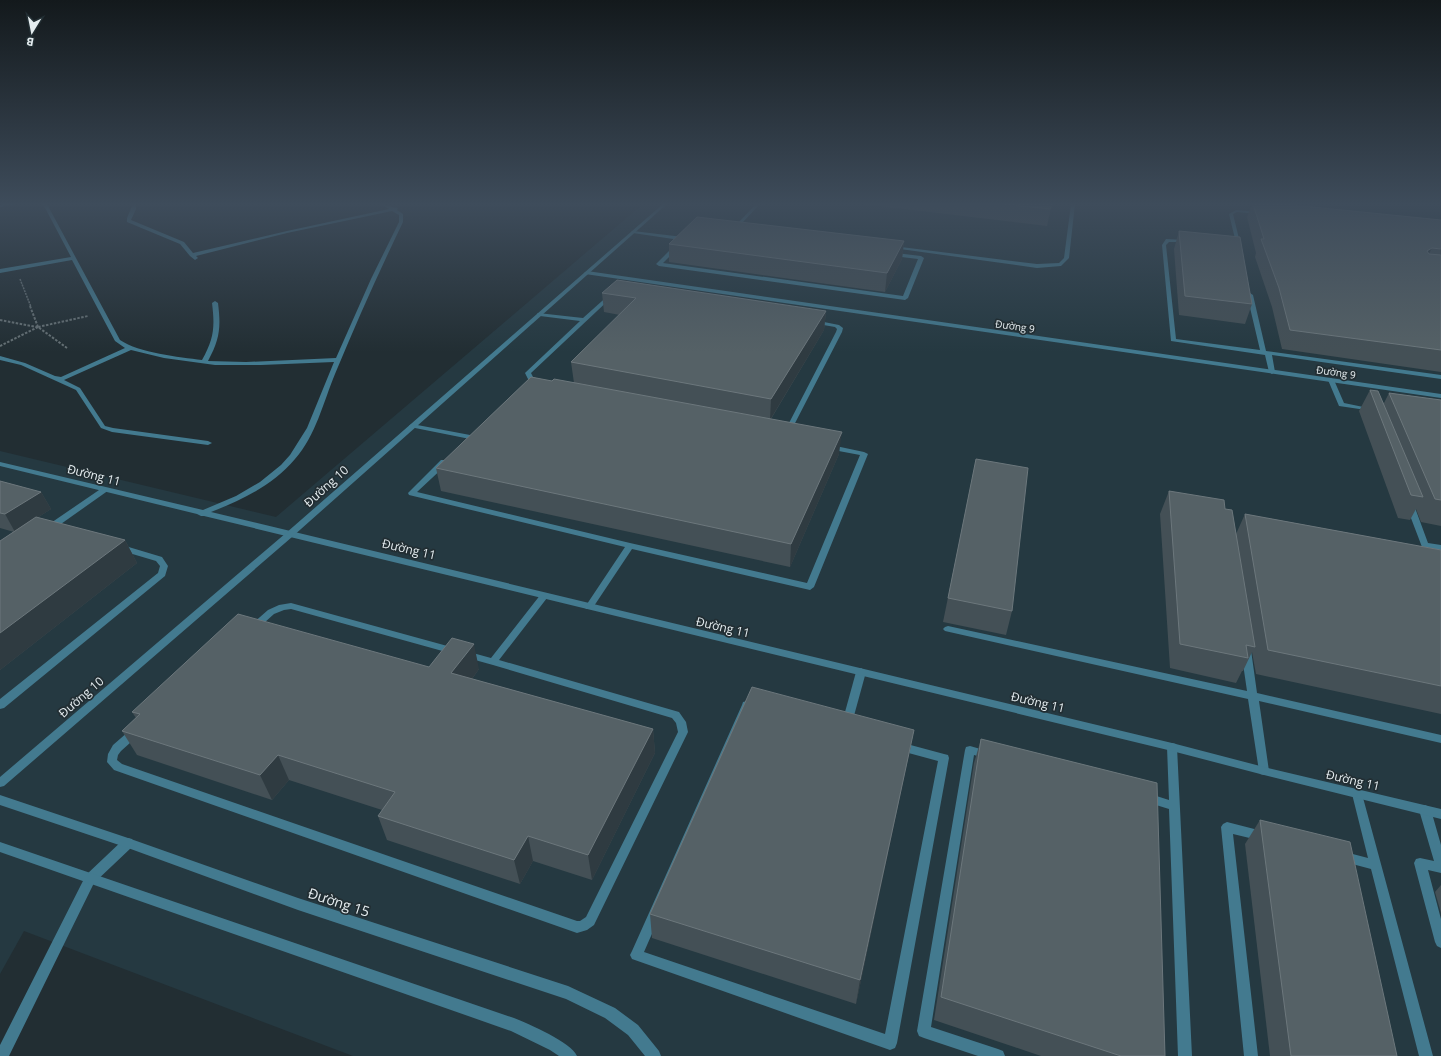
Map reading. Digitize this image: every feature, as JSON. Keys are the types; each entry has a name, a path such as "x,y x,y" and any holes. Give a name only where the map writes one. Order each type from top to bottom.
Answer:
{"street":[{"path":"71,253 122,346 204,362 338,360"},
{"path":"191,253 194,257 208,253"},
{"path":"201,514 229,502 275,476 294,455 308,431 367,291 386,253"},
{"name":"Đường 10","path":"0,783 289,535 609,253"},
{"path":"670,253 659,264 904,298 922,258 883,253"},
{"path":"942,253 1037,266 1061,264 1066,258 1067,253"},
{"path":"1165,253 1173,340 1441,377"},
{"path":"0,272 74,258"},
{"name":"Đường 9","path":"587,273 1441,396"},
{"path":"1249,292 1265,353 1272,372"},
{"path":"549,383 530,378 528,373 608,297 618,294"},
{"path":"204,362 216,341 218,328 215,303"},
{"path":"540,314 584,320"},
{"path":"774,424 790,427 839,332 840,328 837,326 810,322"},
{"path":"56,379 67,377 129,348"},
{"path":"0,358 23,364 78,389 103,427 112,430 208,443"},
{"path":"1331,380 1341,405 1375,412"},
{"path":"412,426 470,437"},
{"path":"449,458 412,493 630,546 810,587 864,454 825,446"},
{"name":"Đường 11","path":"0,464 289,535 422,564 544,596 1172,747 1441,814"},
{"path":"62,533 44,531 105,490"},
{"path":"1406,495 1425,545 1441,548"},
{"path":"0,705 162,574 164,563 159,559 113,546"},
{"path":"589,607 630,546"},
{"path":"493,662 544,596"},
{"path":"291,606 493,662 675,715 681,722 683,732 590,921 583,926 577,927 547,917 118,767 112,762 113,754 117,748 271,612 282,607 291,606"},
{"path":"948,629 1441,739"},
{"path":"1244,641 1264,771"},
{"path":"844,731 861,672"},
{"path":"747,705 844,731 944,758 890,1043 636,955 747,705"},
{"path":"1172,747 1185,1056"},
{"path":"998,1056 924,1030 970,750 1000,758"},
{"path":"1357,794 1426,1056"},
{"path":"1137,796 1175,806"},
{"name":"Đường 15","path":"0,800 128,843 298,904 568,993 610,1013 633,1030 654,1056"},
{"path":"1425,810 1441,865"},
{"path":"1251,1056 1227,827 1272,838"},
{"path":"2,1056 90,878 128,843"},
{"path":"0,847 514,1025 556,1045 570,1056"},
{"path":"1331,854 1375,865"},
{"path":"1441,868 1420,862 1441,942"}],"path":[{"path":"20,279 38,327"},
{"path":"0,346 38,327 88,316"},
{"path":"0,320 38,327 67,348"}],"shaded area":[{"path":"585,253 1441,253 1441,1056 353,1056 24,931 0,974 0,451 276,517"}],"building":[{"path":"739,253 897,253 887,273"},
{"path":"1181,253 1243,253 1252,304 1185,296"},
{"path":"1266,253 1429,253 1441,255 1441,350 1290,330 1279,288"},
{"path":"617,280 826,311 771,399 571,362 636,298 602,293"},
{"path":"531,377 552,381 554,379 842,432 791,544 436,468"},
{"path":"1370,390 1378,391 1423,497 1411,495"},
{"path":"1389,393 1441,400 1441,500 1435,499"},
{"path":"976,459 1028,468 1012,611 948,598"},
{"path":"0,481 41,492 5,514 0,513"},
{"path":"1169,491 1224,500 1225,509 1232,510 1255,647 1246,645 1248,658 1180,644"},
{"path":"1245,514 1441,550 1441,686 1268,650"},
{"path":"36,517 125,540 0,633 0,541"},
{"path":"238,614 429,667 452,638 474,644 451,673 653,729 588,855 528,836 514,860 378,816 395,792 278,755 260,775 122,731 140,714 132,712"},
{"path":"752,687 914,730 860,980 650,914"},
{"path":"981,739 1157,783 1165,1056 1121,1056 941,997"},
{"path":"1260,820 1350,842 1397,1056 1291,1056"}]}
